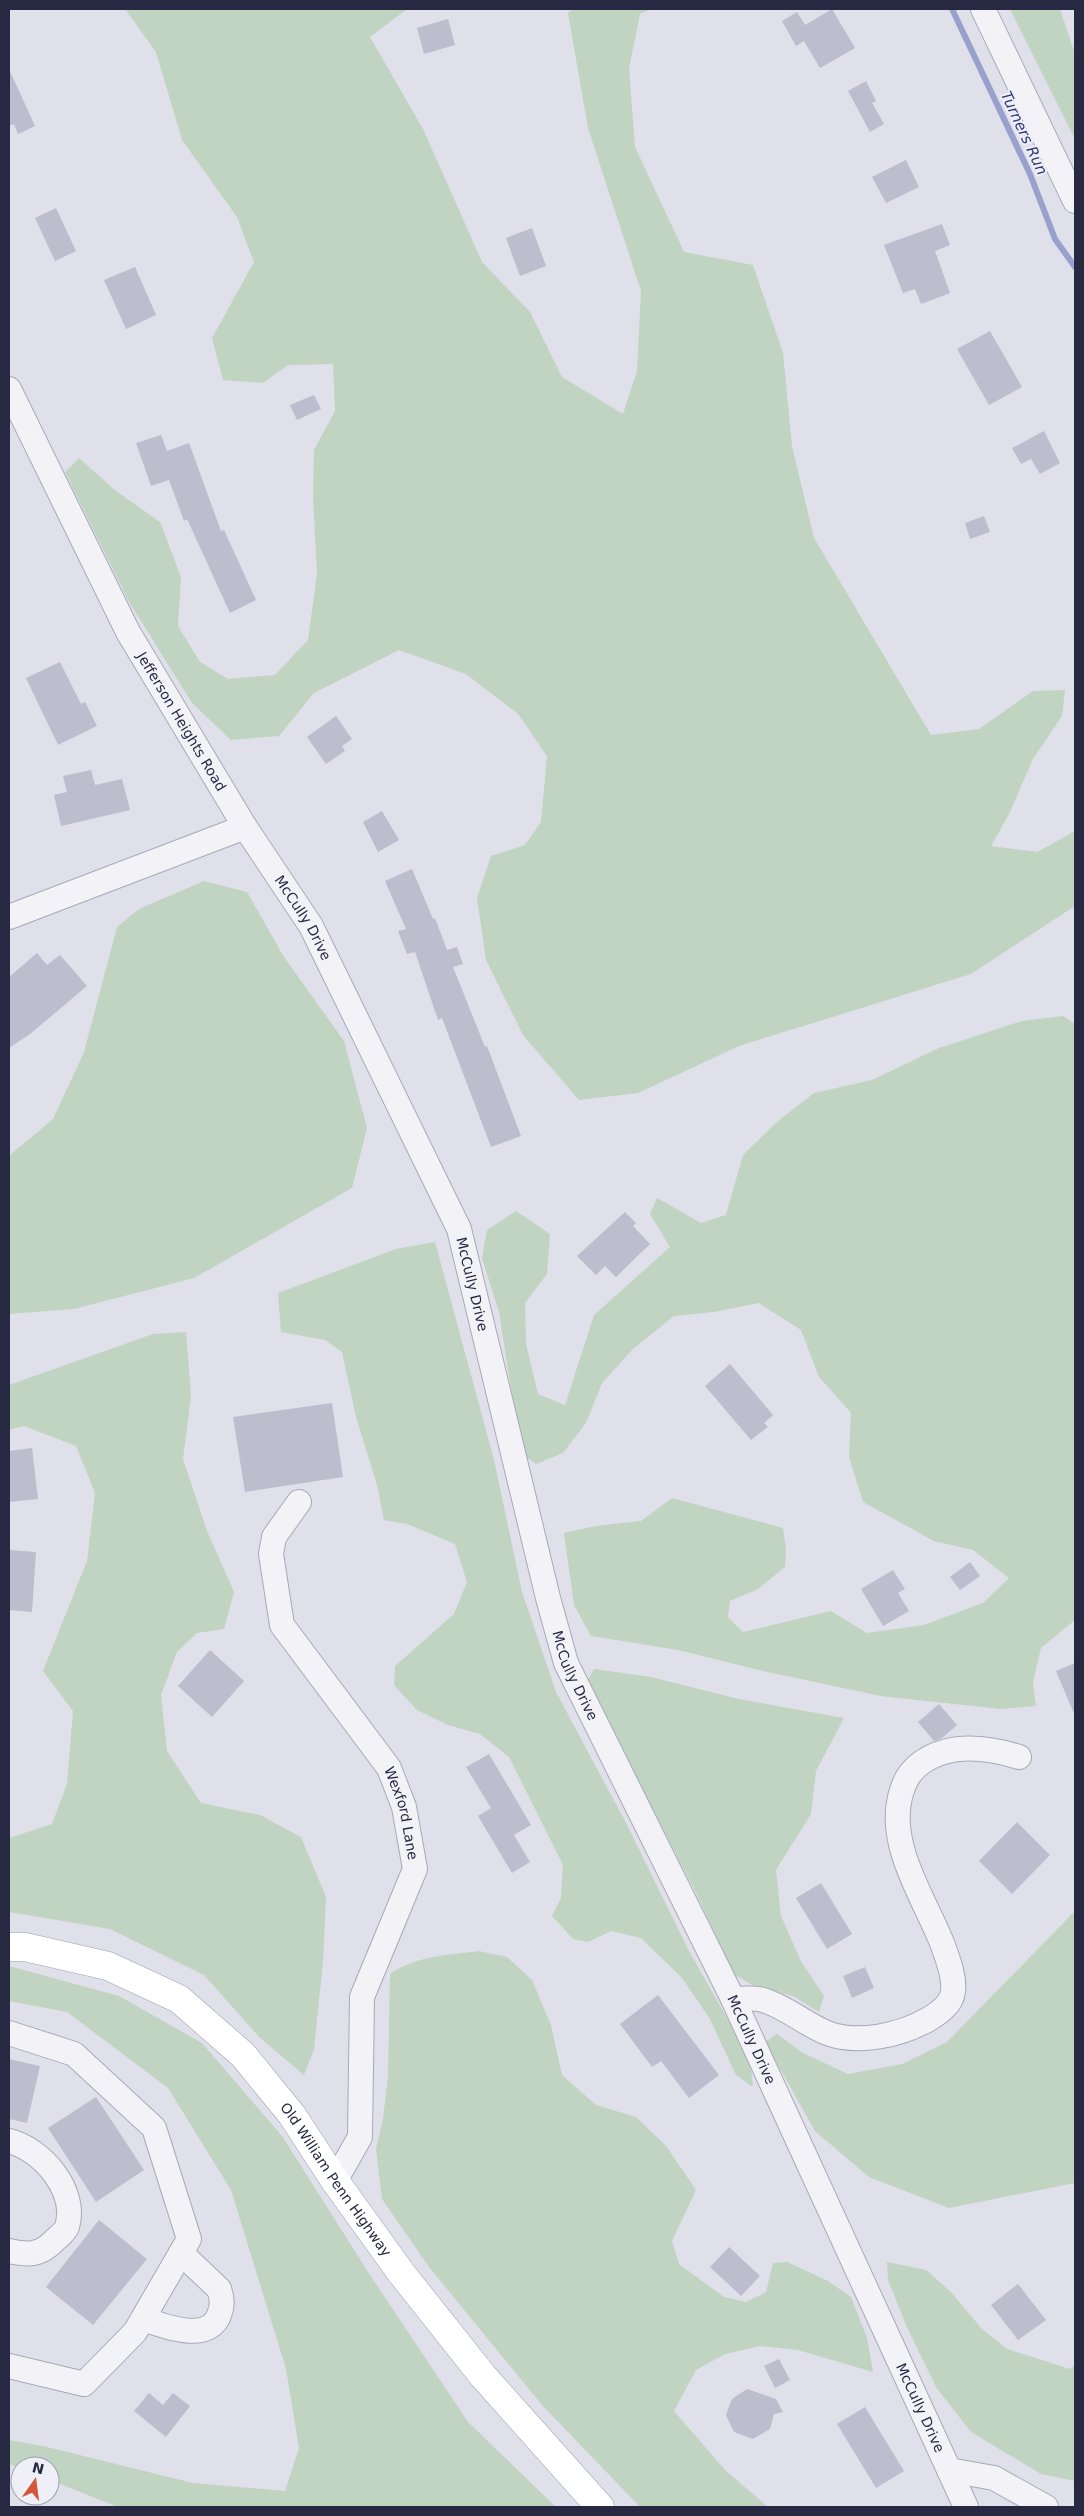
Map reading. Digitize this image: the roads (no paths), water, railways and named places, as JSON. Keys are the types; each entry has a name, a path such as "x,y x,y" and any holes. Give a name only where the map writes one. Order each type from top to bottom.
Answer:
{"main road":[{"name":"Old William Penn Highway","path":"9,1947 25,1947 108,1966 179,2000 243,2055 292,2115 334,2181 402,2274 483,2376 600,2507"}],"street":[{"path":"983,9 1075,201"},
{"name":"Jefferson Heights Road","path":"9,390 128,632 244,827"},
{"path":"9,917 244,827"},
{"name":"McCully Drive","path":"244,827 311,926 459,1229 548,1598 566,1663 733,1999 966,2507"},
{"name":"Wexford Lane","path":"300,1502 274,1538 271,1554 282,1625 389,1768 404,1807 416,1869 362,1996 360,2137 334,2181"},
{"path":"733,1999 762,1999 828,2033 848,2038 868,2039 929,2019 947,2006 953,1992 946,1954 897,1836 898,1806 904,1780 912,1769 928,1758 948,1751 976,1748 994,1749 1019,1757"},
{"path":"9,2032 74,2054 154,2128 189,2238 135,2332 84,2384 9,2366"},
{"path":"9,2141 21,2144 48,2165 61,2185 70,2207 66,2229 48,2246 29,2256 9,2251"},
{"path":"143,2319 169,2327 192,2331 212,2326 219,2318 222,2297 219,2289 181,2253"},
{"path":"949,2470 994,2478 1046,2507"}],"waterway":[{"name":"Turners Run","path":"952,9 1030,174 1055,239 1075,267"}]}
